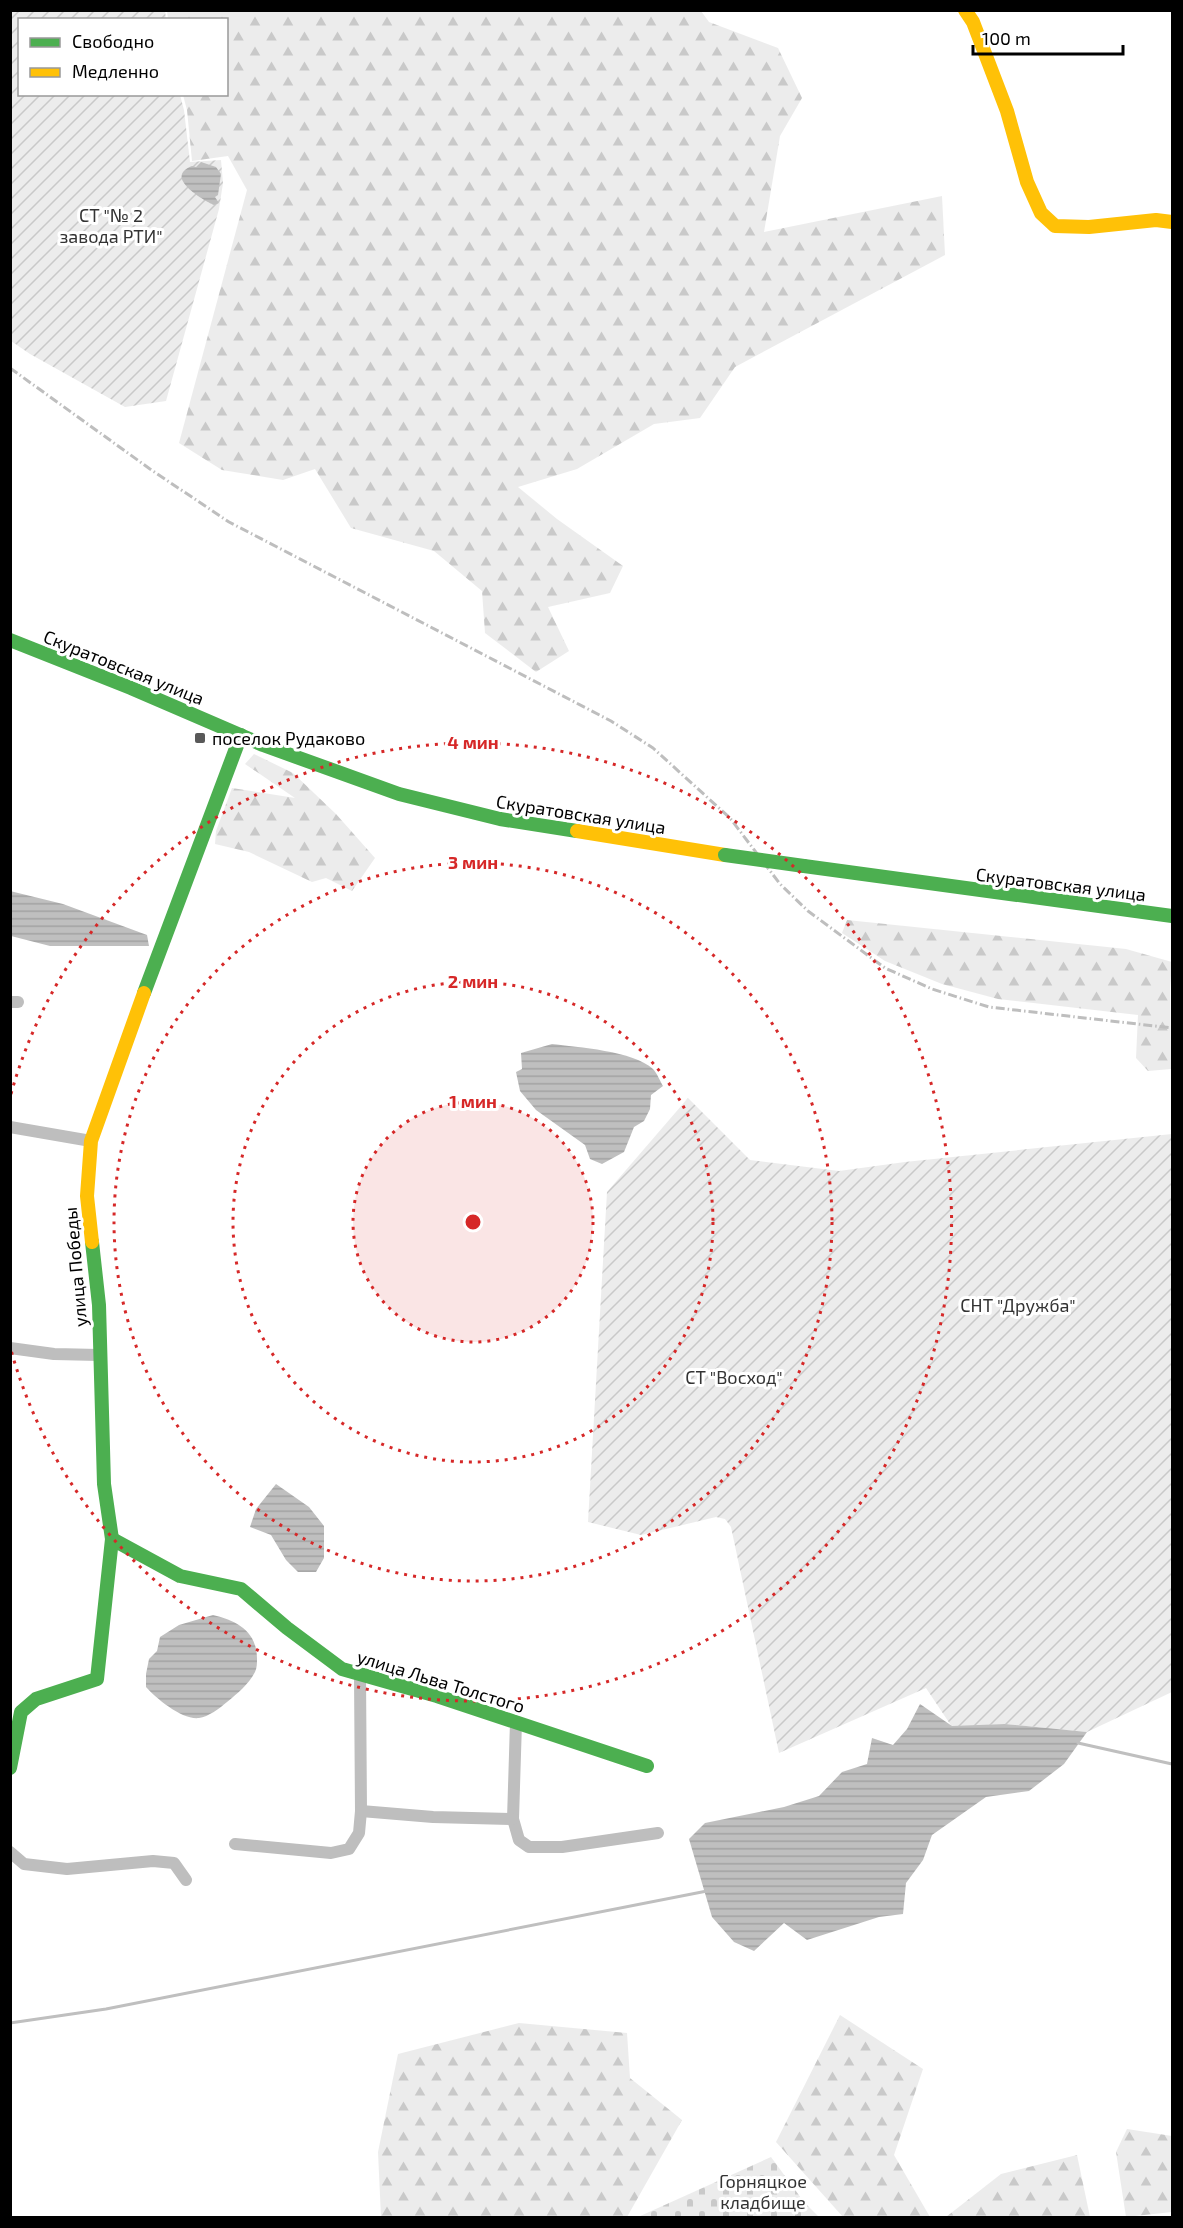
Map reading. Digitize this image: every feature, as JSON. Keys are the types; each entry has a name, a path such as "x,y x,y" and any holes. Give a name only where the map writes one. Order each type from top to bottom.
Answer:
{"street":[{"path":"965,10 973,22 1007,111 1028,182 1041,213 1055,226 1089,227 1156,220 1173,222"},
{"name":"Скуратовская улица","path":"10,640 241,735 399,794 452,808 558,830 1173,916"},
{"name":"улица Победы","path":"10,1768 21,1712 36,1699 98,1679 112,1539 104,1484 99,1305 87,1196 91,1141 164,937 241,735"},
{"path":"10,1127 91,1141"},
{"path":"10,1348 54,1354 99,1355"},
{"name":"улица Льва Толстого","path":"112,1539 180,1576 241,1589 342,1669 437,1696 647,1766"},
{"path":"235,1844 331,1853 349,1849 359,1833 361,1811 360,1675"},
{"path":"516,1722 513,1819 519,1840 529,1847 562,1847 658,1833"},
{"path":"361,1811 433,1817 513,1819"},
{"path":"11,1853 24,1864 67,1869 153,1861 174,1863 186,1881"}],"green space":[{"name":"СТ \"№ 2 завода РТИ\"","path":"10,11 165,11 166,18 18,18 18,96 180,96 190,162 221,160 223,183 219,209 166,401 125,407 11,341"},
{"path":"167,11 701,11 709,22 778,48 802,98 780,136 764,232 942,196 945,255 735,367 700,418 654,424 577,469 518,487 557,519 623,566 610,593 548,607 569,651 536,672 485,633 482,591 434,551 351,528 315,469 283,480 222,470 179,443 247,190 228,156 192,161 187,110 183,96 228,96 228,18 168,18"},
{"path":"254,754 293,773 336,814 375,858 352,891 326,878 312,882 249,852 215,844 216,831 232,788 295,798 245,764"},
{"path":"847,920 1126,949 1172,962 1171,1069 1148,1071 1136,1058 1138,1015 998,999 942,984 885,961 842,933"},
{"path":"688,1098 750,1160 839,1171 1172,1134 1172,1692 1087,1732 1005,1724 952,1727 926,1688 779,1753 731,1527 725,1519 716,1517 641,1535 588,1522 607,1192"},
{"path":"840,2015 923,2069 894,2155 930,2217 843,2217 776,2142"},
{"path":"519,2023 627,2033 630,2078 682,2120 627,2217 381,2217 378,2152 398,2054"},
{"path":"1127,2129 1172,2136 1172,2212 1126,2217 1116,2152"},
{"path":"1077,2155 1090,2217 946,2217 1001,2174"},
{"name":"Горняцкое кладбище","path":"771,2157 804,2202 819,2217 638,2217"}],"shaded area":[{"path":"201,162 216,167 221,174 218,195 215,197 219,203 214,205 188,188 183,182 184,171 192,166 196,167"},
{"path":"10,891 63,904 147,935 149,946 50,946 11,936"},
{"path":"552,1044 590,1048 633,1058 653,1069 663,1086 651,1095 650,1109 644,1121 634,1127 624,1152 602,1164 590,1159 585,1145 536,1110 520,1091 516,1072 522,1069 521,1053"},
{"path":"276,1484 309,1507 324,1526 324,1558 316,1572 298,1572 286,1560 271,1535 250,1527 256,1509"},
{"path":"213,1615 230,1620 249,1634 256,1649 257,1667 246,1685 214,1712 199,1718 192,1718 170,1708 146,1687 149,1659 157,1651 160,1637 179,1625"},
{"path":"920,1704 952,1726 1005,1724 1087,1732 1064,1764 1029,1791 986,1797 932,1835 923,1860 906,1883 903,1914 879,1917 807,1940 784,1923 754,1951 734,1942 712,1917 689,1839 705,1823 784,1807 819,1796 842,1772 867,1764 872,1738 893,1745 907,1729"}],"waterway":[{"path":"1078,1743 1172,1764"},
{"path":"10,2023 106,2009 707,1891"}],"railway":[{"path":"10,368 150,469 229,522 611,721 653,748 730,818 780,884 808,911 885,968 932,989 989,1007 1172,1028"}],"traffic: fast":[{"path":"10,640 131,688 263,745 399,794 500,819 577,831"},
{"path":"144,993 241,735"},
{"path":"725,855 804,866"},
{"path":"804,866 1172,916"},
{"path":"10,1768 21,1712 36,1699 97,1679 112,1539 104,1484 99,1305 92,1242"},
{"path":"112,1539 180,1576 241,1589 287,1628 342,1669 437,1696 647,1766"}],"traffic: slow":[{"path":"965,10 973,22 1007,111 1027,182 1041,213 1055,226 1089,227 1156,220 1172,222"},
{"path":"577,831 725,855"},
{"path":"92,1242 87,1196 91,1141 144,993"}],"place":[{"name":"поселок Рудаково","path":"200,738"}],"park label":[{"name":"СНТ \"Дружба\"","path":"1018,1305"},
{"name":"СТ \"Восход\"","path":"734,1377"}]}
